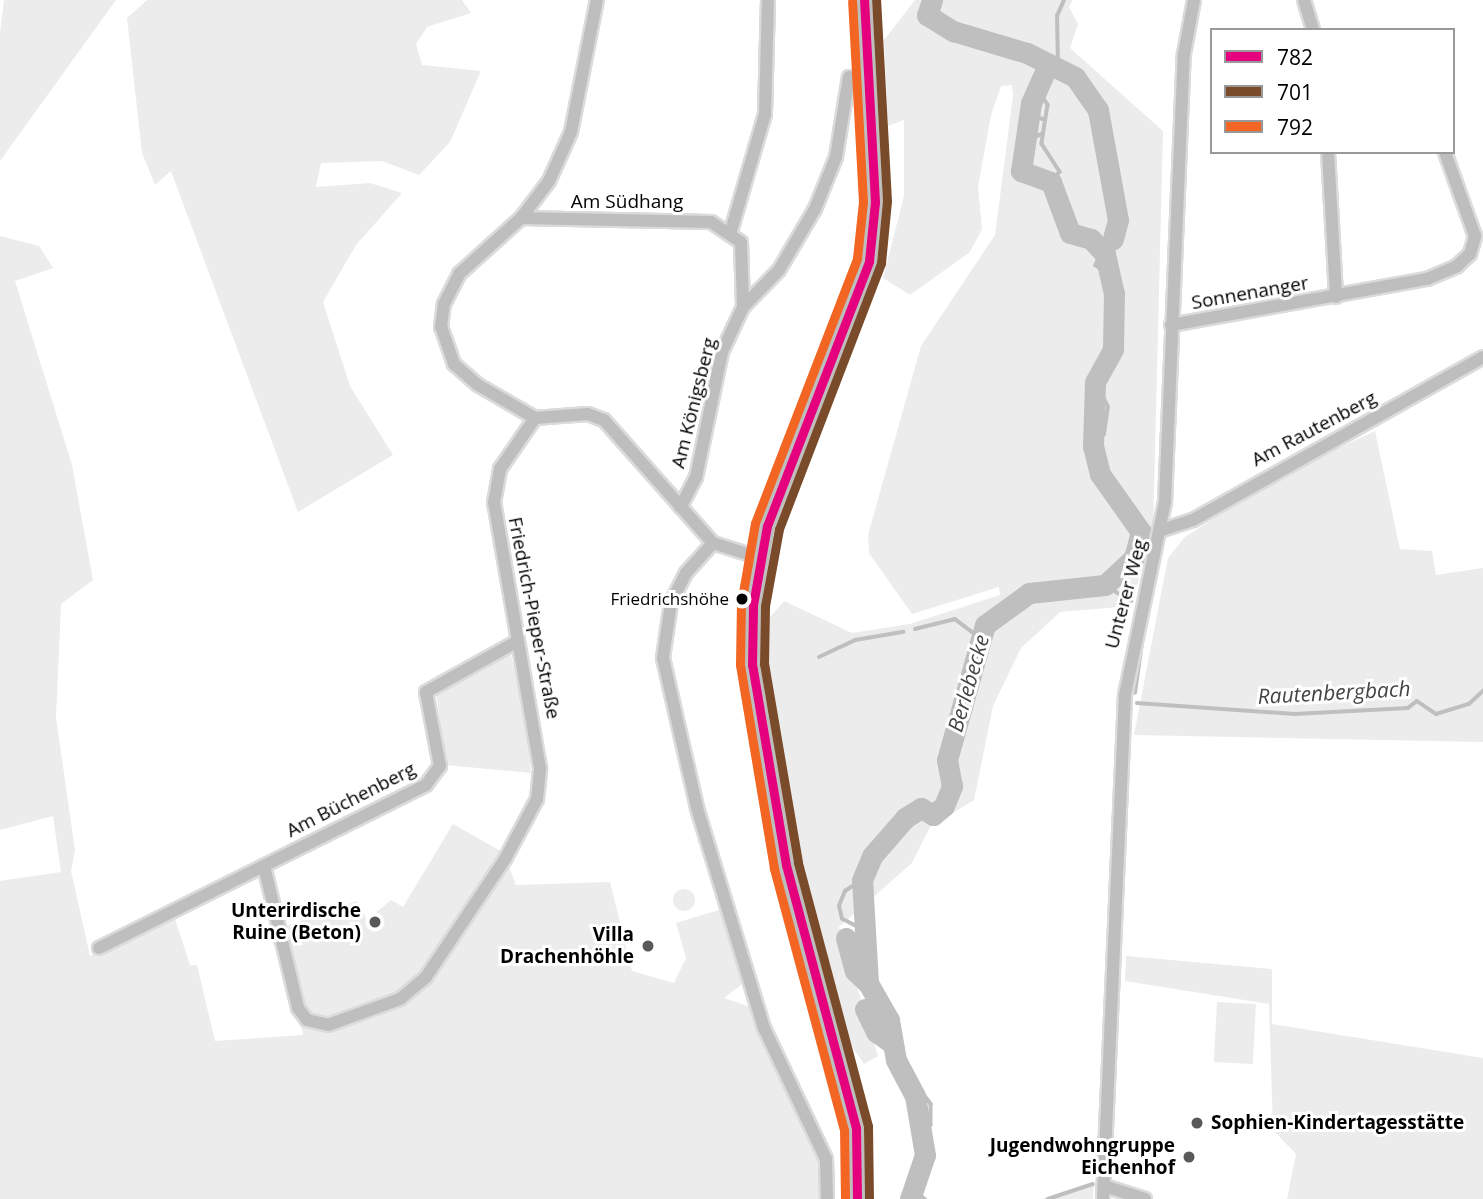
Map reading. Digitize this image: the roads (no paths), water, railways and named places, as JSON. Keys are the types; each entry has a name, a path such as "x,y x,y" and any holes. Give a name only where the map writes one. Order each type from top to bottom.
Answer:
{"main road":[{"path":"857,1199 854,1115 796,904 759,732 752,665 760,558 780,484 869,261 875,202 864,0"}],"street":[{"name":"Am Südhang","path":"535,418 465,377 441,327 458,274 521,218 549,181 571,132 597,0"},
{"path":"731,231 765,114 768,0"},
{"name":"Unterer Weg","path":"1104,1193 1125,695 1138,608 1162,530 1171,325 1182,220 1184,54 1194,0"},
{"path":"1304,0 1312,28"},
{"name":"Am Königsberg","path":"681,507 693,486 722,352 743,307 779,270 815,209 836,157 849,77"},
{"name":"Sonnenanger","path":"1328,154 1336,297"},
{"name":"Sonnenanger","path":"1171,325 1427,279 1470,254 1475,236 1446,154"},
{"name":"Am Südhang","path":"521,218 711,222 731,231"},
{"name":"Am Königsberg","path":"731,231 743,256 743,307"},
{"name":"Am Rautenberg","path":"1162,530 1193,520 1483,357"},
{"path":"535,418 588,414 604,420 713,543 760,558"},
{"name":"Friedrich-Pieper-Straße","path":"264,866 298,1008 307,1020 328,1025 400,999 426,977 524,827 537,799 540,768 494,503 500,469 535,418"},
{"path":"713,543 686,573 671,603 663,658 697,808 764,1028 826,1159 827,1199"},
{"name":"Am Büchenberg","path":"99,948 426,785 440,766 426,692 516,642"},
{"path":"1104,1193 1145,1199"}],"waterway":[{"name":"Berlebecke","path":"932,0 927,15 953,31 1027,53 1075,77 1098,110 1118,220 1113,239"},
{"path":"1058,66 1057,16 1064,0"},
{"name":"Berlebecke","path":"910,1199 925,1155 915,1096 896,1060 889,1020 868,983 862,880 872,856 905,818 921,808 933,815 944,806 952,786 947,760 985,625 1029,593 1105,585 1134,558 1141,532 1100,474 1093,446 1095,382 1113,349 1114,294 1105,254 1091,239 1070,233 1051,182 1021,171 1031,103 1048,65"},
{"path":"1038,90 1048,105 1042,144 1060,172 1051,182"},
{"path":"1032,116 1043,119"},
{"path":"1028,141 1041,134"},
{"path":"1103,250 1096,265 1109,276"},
{"path":"1093,446 1104,434 1108,407 1095,382"},
{"path":"1105,585 1131,601"},
{"path":"915,629 955,619 980,638"},
{"path":"819,657 855,640 903,632"},
{"path":"1135,693 1142,643"},
{"name":"Rautenbergbach","path":"1137,703 1295,714 1408,708 1417,701 1436,714 1469,704 1483,691"},
{"name":"Berlebecke","path":"861,929 842,919 839,906 845,891 862,880"},
{"path":"846,938 855,971 868,983"},
{"path":"865,1009 876,1032 892,1043"},
{"path":"904,1068 931,1104 931,1125 921,1138"},
{"path":"1048,1199 1093,1184"},
{"path":"913,1189 925,1199"}],"place":[{"name":"Friedrichshöhe","path":"742,599"},
{"name":"Unterirdische Ruine (Beton)","path":"375,922"},
{"name":"Villa Drachenhöhle","path":"648,946"},
{"name":"Sophien-Kindertagesstätte","path":"1197,1123"},
{"name":"Jugendwohngruppe Eichenhof","path":"1189,1157"}]}
